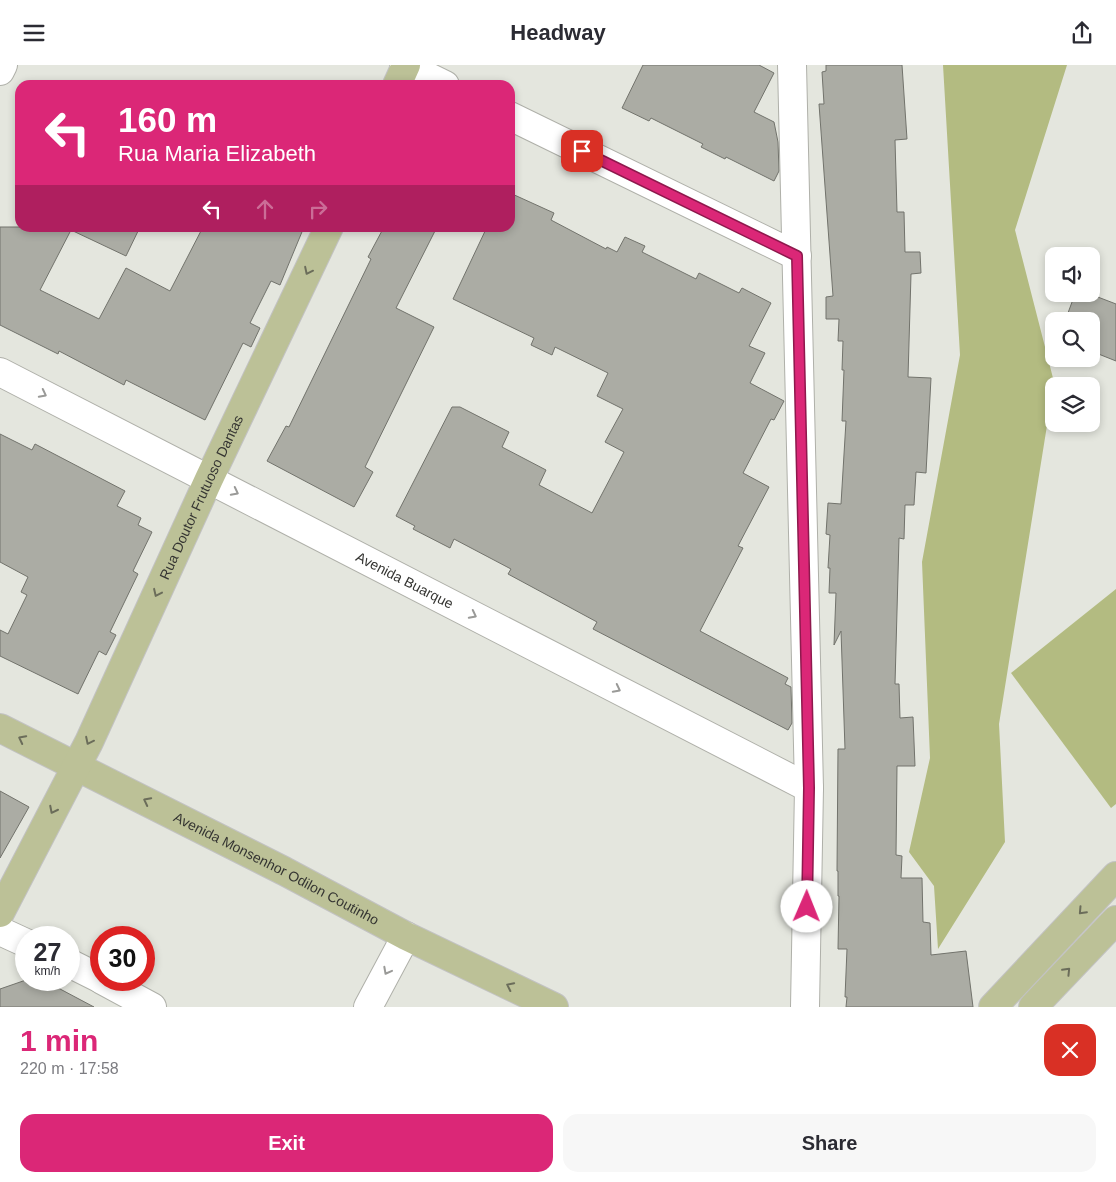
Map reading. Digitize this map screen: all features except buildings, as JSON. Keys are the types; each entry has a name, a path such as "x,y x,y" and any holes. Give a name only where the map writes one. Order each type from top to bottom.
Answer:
{"main road":[{"name":"Rua Doutor Frutuoso Dantas","path":"0,913 89,742 209,479 327,232"},
{"name":"Avenida Monsenhor Odilon Coutinho","path":"0,728 276,867 406,936 554,1007"},
{"path":"993,1007 1116,876"},
{"path":"1033,1007 1116,920"}],"street":[{"path":"0,71 3,65"},
{"path":"792,65 809,788 805,1007"},
{"path":"403,70 431,80"},
{"path":"515,118 797,256"},
{"name":"Avenida Buarque","path":"0,372 809,788"},
{"path":"0,931 15,938"},
{"path":"368,1007 406,936"},
{"path":"122,991 152,1007"}],"green space":[{"path":"943,65 1067,65 1015,230 1045,347 1045,367 1050,367 1053,377 1045,377 1046,432 999,724 1005,842 938,949 934,886 909,852 930,758 922,562 960,355"},
{"path":"1116,589 1116,804 1111,808 1011,673"}],"route":[{"path":"582,151 797,256 809,788 807,907"}]}
